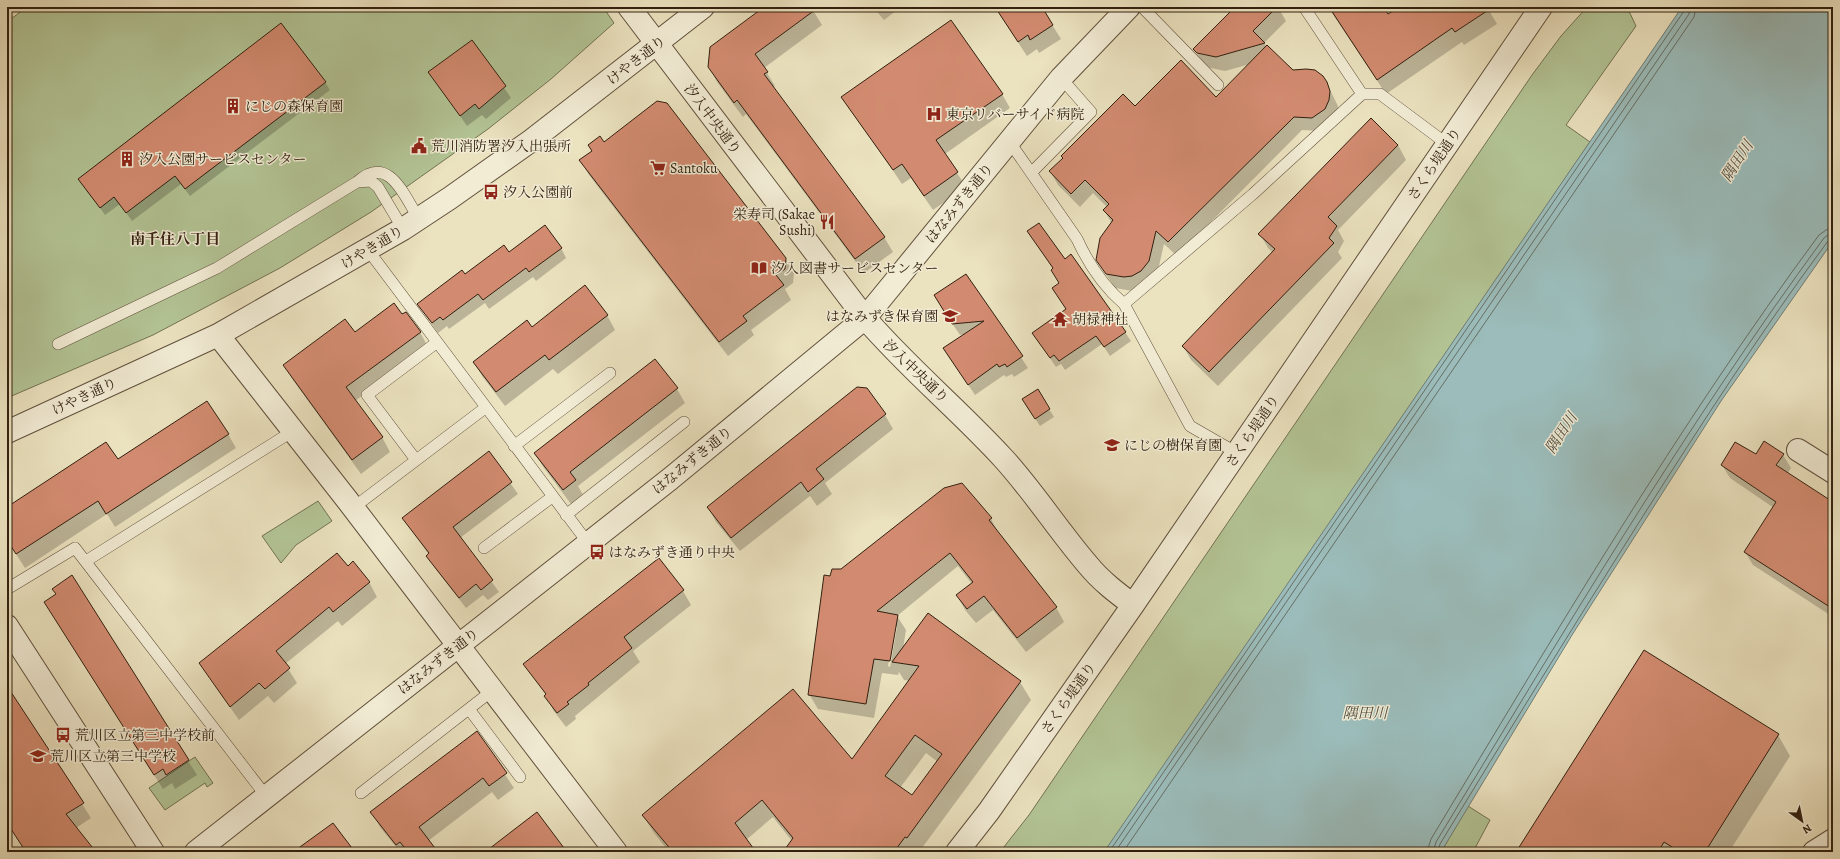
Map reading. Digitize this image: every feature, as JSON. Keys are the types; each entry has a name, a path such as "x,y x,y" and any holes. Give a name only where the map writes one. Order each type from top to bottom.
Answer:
{"street":[{"name":"汐入中央通り","path":"629,7 865,318 883,339 957,410 1003,458 1028,486 1088,566 1133,605"},
{"name":"けやき通り","path":"7,432 218,335 411,224 532,140 703,7"},
{"name":"はなみずき通り","path":"196,852 670,479 865,318 1061,78 1129,7"},
{"name":"さくら堤通り","path":"957,852 989,811 1133,605 1541,7"},
{"path":"218,335 293,430 616,852"},
{"path":"1798,450 1833,472"},
{"path":"7,626 153,852"},
{"path":"1814,852 1833,840"}],"lane":[{"path":"1142,7 1218,85"},
{"path":"1304,7 1362,94"},
{"path":"1031,174 1092,112 1061,78"},
{"path":"1124,304 1253,194 1362,94 1380,94 1447,144"},
{"path":"1009,140 1077,239 1084,256 1111,293 1124,304 1190,426 1237,453"},
{"path":"58,344 217,268 372,172 378,172 389,176 396,181 411,224"},
{"path":"357,182 371,181 411,224"},
{"path":"368,250 436,343 588,543"},
{"path":"416,460 368,395 436,343"},
{"path":"514,446 610,374"},
{"path":"353,508 485,408"},
{"path":"566,515 684,422"},
{"path":"86,561 293,430"},
{"path":"484,548 552,497"},
{"path":"7,589 75,548 266,796"},
{"path":"360,793 493,690"},
{"path":"469,709 520,777"}],"green space":[{"path":"27,7 603,7 614,23 551,79 488,129 371,212 280,268 153,335 7,398 7,22"},
{"path":"1587,7 1627,7 1636,26 1566,125 1590,142 1122,828 1104,852 1000,852 1029,815 1532,75 1561,36"},
{"path":"318,501 332,521 296,545 281,563 262,536"},
{"path":"195,757 213,783 207,787 205,783 165,810 149,788"},
{"path":"1468,806 1490,820 1473,852 1441,852"}],"water":[{"name":"隅田川","path":"1682,7 1833,7 1833,241 1721,401 1572,635 1441,852 1104,852"}],"building":[{"path":"764,7 819,7 755,54 768,72 764,74 885,237 855,259 737,100 734,103 708,67 710,47"},
{"path":"995,7 1042,7 1053,25 1030,40 1028,35 1018,42"},
{"path":"1235,7 1277,7 1253,31 1265,43 1216,57 1197,53 1193,49"},
{"path":"1329,7 1383,7 1388,14 1399,7 1493,7 1455,32 1452,28 1377,80"},
{"path":"951,20 1003,94 936,140 958,172 924,196 902,164 893,170 841,97"},
{"name":"にじの森保育園","path":"281,23 326,82 185,189 175,176 126,213 114,197 100,208 78,179"},
{"path":"472,40 506,86 479,109 475,104 460,116 428,72"},
{"path":"1267,45 1293,70 1315,70 1323,76 1330,91 1329,100 1325,109 1312,118 1294,117 1168,242 1156,231 1149,261 1141,271 1132,276 1124,277 1106,274 1096,260 1100,238 1113,220 1103,210 1109,204 1085,180 1071,194 1049,171 1063,158 1061,156 1123,94 1135,106 1181,60 1216,97"},
{"path":"657,101 667,103 786,258 785,269 776,275 784,285 743,316 747,321 719,342 579,160 592,151 588,145 600,136 604,142"},
{"path":"1371,118 1398,145 1328,217 1337,226 1329,238 1334,243 1209,372 1182,346 1275,249 1258,234"},
{"path":"1039,223 1065,259 1071,254 1126,332 1104,347 1096,336 1059,361 1054,355 1050,358 1032,333 1066,309 1052,288 1059,283 1051,270 1053,268 1027,231"},
{"path":"545,225 562,248 529,272 526,268 483,300 478,294 443,320 440,317 432,323 417,304 462,270 465,274 504,245 509,252"},
{"path":"966,274 1023,356 1007,367 1005,364 999,367 997,364 968,385 943,348 984,321 952,324 934,295"},
{"path":"585,285 608,315 549,360 545,355 496,392 473,362 527,320 532,327"},
{"path":"394,303 402,314 406,312 421,332 346,387 383,437 352,460 283,365 345,319 355,332"},
{"path":"655,359 678,388 570,472 576,480 563,490 534,453"},
{"path":"857,387 867,388 886,414 816,469 824,479 808,492 801,482 731,538 707,507"},
{"path":"1038,389 1050,409 1035,419 1022,399"},
{"path":"207,401 229,434 106,514 98,501 16,554 7,540 7,507 106,442 118,459"},
{"path":"1764,441 1784,454 1776,465 1833,502 1833,609 1744,552 1776,502 1721,465 1735,442 1756,454"},
{"path":"489,451 512,482 453,527 493,580 481,590 476,584 459,598 426,556 429,553 402,518"},
{"path":"962,483 992,518 989,520 1057,607 1017,638 984,596 967,609 956,595 973,582 950,553 877,611 898,615 890,661 874,659 866,704 808,695 824,575 830,576 832,569 841,569 944,488"},
{"path":"337,553 348,566 353,561 370,582 333,612 329,607 276,651 290,668 265,689 259,683 230,707 199,663"},
{"path":"659,558 684,590 624,637 632,648 588,683 589,685 567,702 569,704 557,713 544,696 546,694 523,664"},
{"path":"72,575 189,760 166,775 163,769 154,775 44,602 56,594 52,589"},
{"path":"928,613 1021,681 907,838 905,837 894,852 783,852 793,838 762,800 735,823 756,852 673,852 642,815 793,689 852,759 919,666 892,662","holes":["915,735 942,754 912,795 885,776"]},
{"path":"1644,650 1779,734 1705,852 1680,852 1664,842 1658,852 1516,852"},
{"name":"荒川区立第三中学校","path":"7,686 84,803 66,814 96,852 26,852 7,823"},
{"path":"477,731 507,773 489,786 483,778 419,827 438,852 408,852 400,842 396,845 370,812"},
{"path":"537,812 567,852 485,852"},
{"path":"333,823 355,852 293,852"}],"place":[{"name":"にじの森保育園","path":"233,106"},
{"name":"東京リバーサイド病院","path":"934,114"},
{"name":"荒川消防署汐入出張所","path":"419,146"},
{"name":"汐入公園サービスセンター","path":"127,159"},
{"name":"Santoku","path":"658,168"},
{"name":"汐入公園前","path":"491,192"},
{"name":"栄寿司 (Sakae Sushi)","path":"827,222"},
{"name":"汐入図書サービスセンター","path":"759,268"},
{"name":"はなみずき保育園","path":"950,316"},
{"name":"胡禄神社","path":"1060,319"},
{"name":"にじの樹保育園","path":"1112,445"},
{"name":"はなみずき通り中央","path":"597,552"},
{"name":"荒川区立第三中学校前","path":"63,735"},
{"name":"荒川区立第三中学校","path":"38,756"}],"district":[{"name":"南千住八丁目","path":"175,239"}]}
